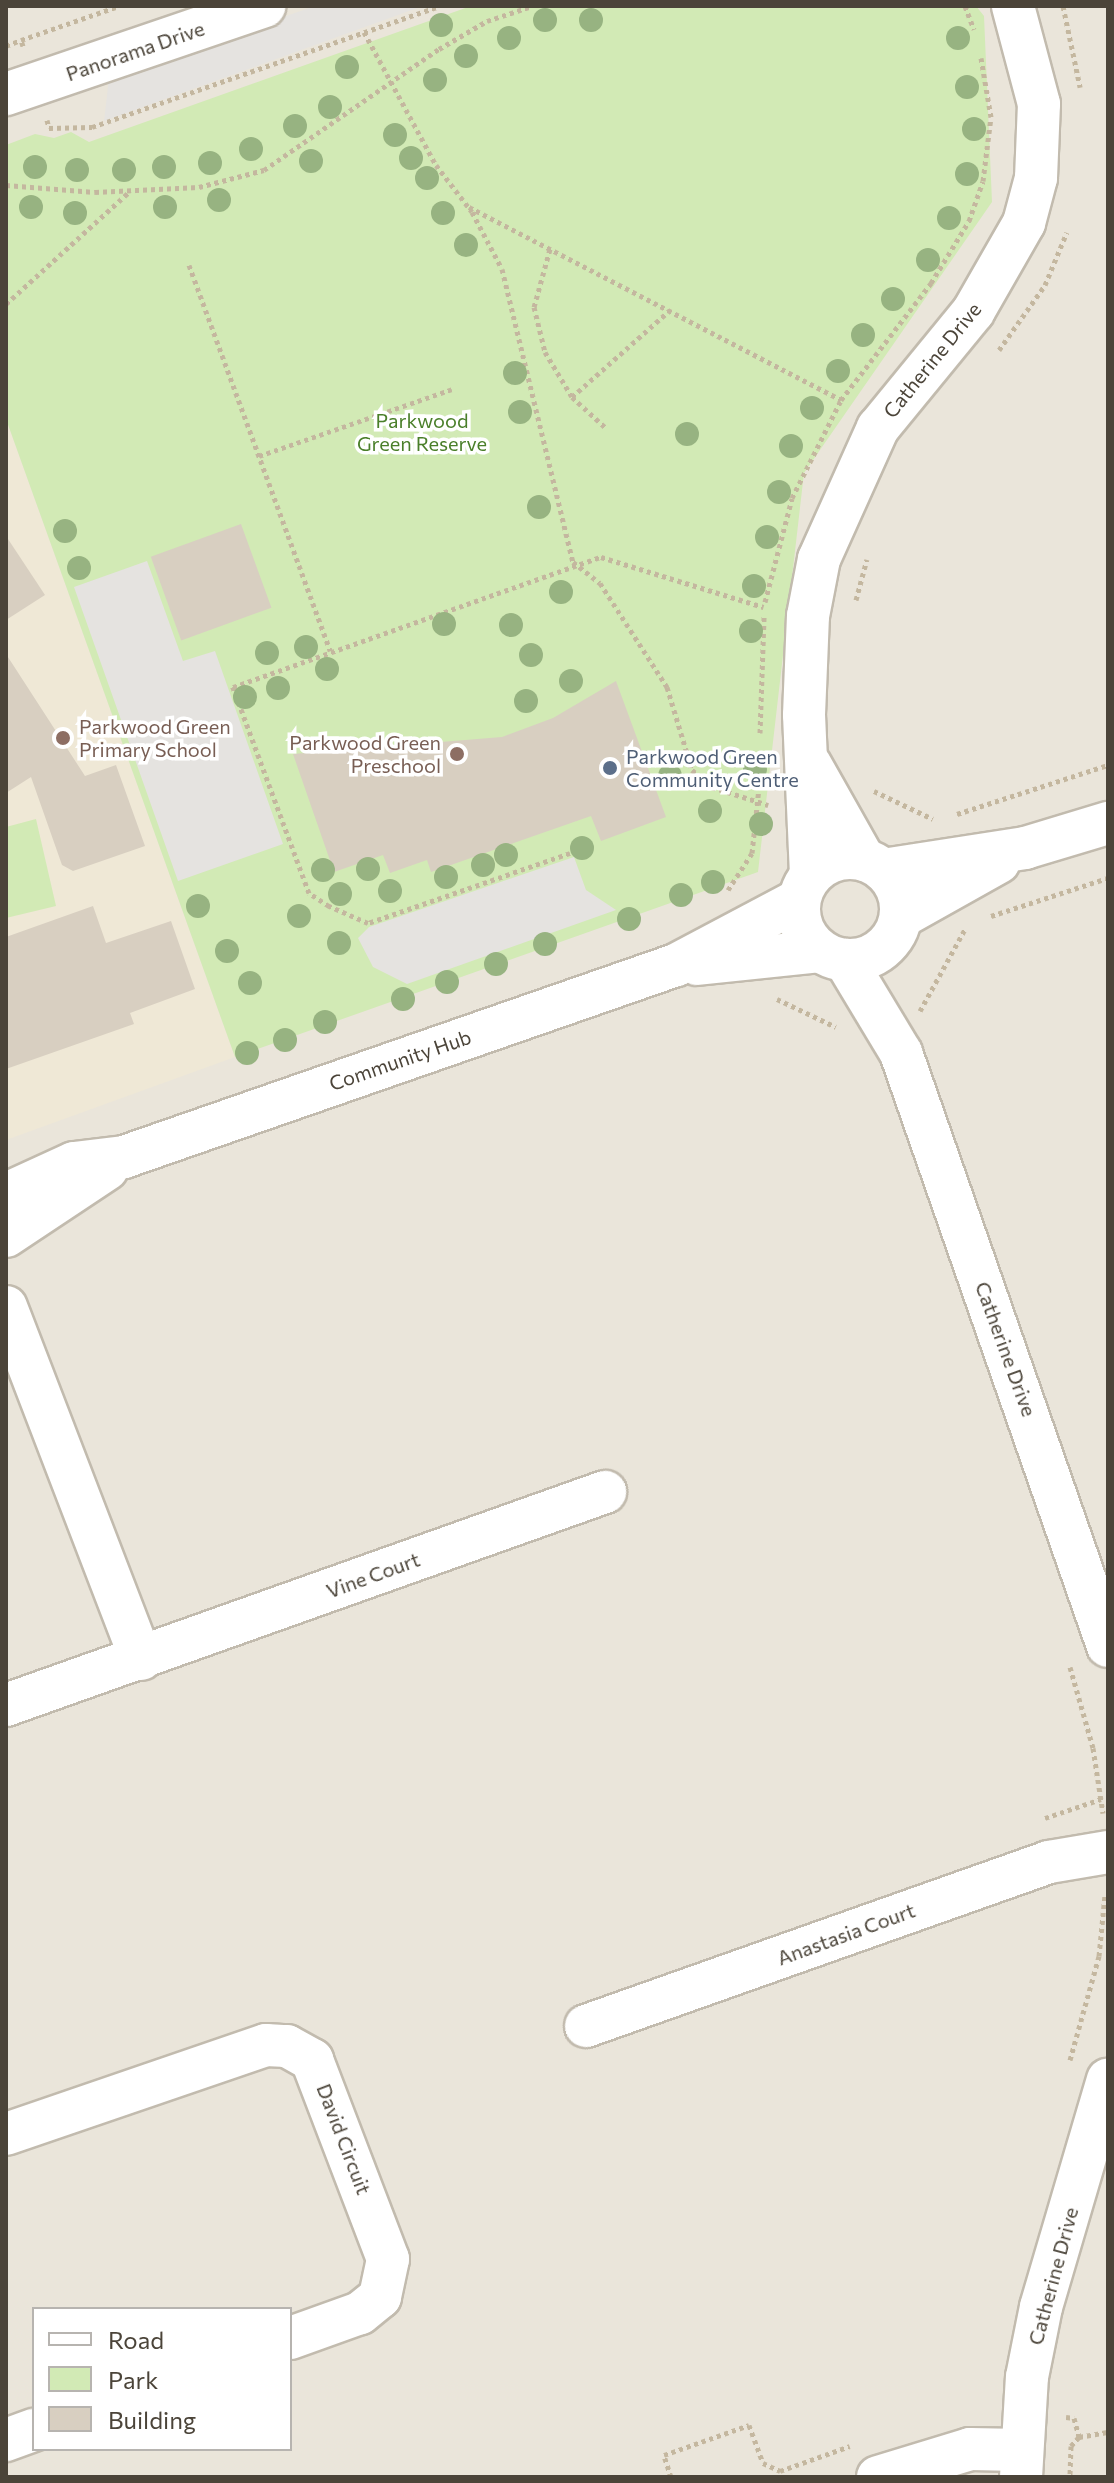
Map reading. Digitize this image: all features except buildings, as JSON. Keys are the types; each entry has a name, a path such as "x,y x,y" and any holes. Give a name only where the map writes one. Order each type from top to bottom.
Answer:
{"street":[{"name":"Panorama Drive","path":"6,94 217,14 264,6"},
{"name":"Catherine Drive","path":"805,887 814,787 808,616 819,559 840,505 878,428 973,312 1024,223 1036,178 1039,104 1013,6"},
{"path":"814,787 874,865 894,883 895,929"},
{"path":"1025,848 895,929 876,953 832,955 802,929 805,887 836,859 874,865 949,859 1025,848 1108,823"},
{"name":"Community Hub","path":"6,1194 74,1163 124,1157 676,965 805,887"},
{"name":"Catherine Drive","path":"895,929 901,1053"},
{"name":"Catherine Drive","path":"832,955 901,1053 1108,1646"},
{"name":"Community Hub","path":"676,965 832,955"},
{"name":"Community Hub","path":"6,1236 124,1157"},
{"path":"6,1307 141,1659"},
{"name":"Vine Court","path":"6,1705 605,1492"},
{"name":"Anastasia Court","path":"586,2026 1049,1862 1106,1852"},
{"name":"David Circuit","path":"6,2134 266,2045 287,2046 312,2060 388,2267 380,2297 360,2313 292,2337"},
{"name":"Catherine Drive","path":"1021,2463 1041,2307 1108,2080"},
{"path":"6,2440 32,2431"},
{"path":"878,2477 970,2449 1021,2463"}],"path":[{"path":"6,185 131,190 199,187 264,170 487,21 532,6"},
{"path":"570,853 368,923 309,893 233,687 573,562 601,557 764,607 792,498 841,400 931,283 969,221 983,181 991,117 979,45 965,6"},
{"path":"1063,6 1080,94"},
{"path":"364,32 436,165 468,207 502,269 573,562 600,583 667,687 692,770 712,787 760,805 814,787 862,785 937,821 949,859"},
{"path":"6,46 21,40"},
{"path":"6,304 131,190"},
{"path":"468,207 841,400"},
{"path":"988,363 1045,285 1069,225"},
{"path":"550,249 534,307 545,352 572,397 605,427"},
{"path":"189,265 330,651"},
{"path":"572,397 670,310"},
{"path":"259,456 452,389"},
{"path":"852,616 869,551"},
{"path":"951,816 1108,765"},
{"path":"1066,1655 1093,1748 1106,1852 1099,1956 1069,2064"},
{"path":"1079,2437 1108,2432"}],"shaded area":[{"path":"6,6 1108,6 1108,2477 6,2477"},
{"path":"315,6 423,6 104,121 109,78"},
{"name":"Parkwood Green Primary School","path":"6,419 235,1057 6,1140"},
{"path":"147,561 183,661 215,651 283,844 178,881 74,587"},
{"path":"574,857 586,890 616,910 407,984 373,967 358,938 369,927"}],"green space":[{"name":"Parkwood Green Reserve","path":"471,6 976,6 984,16 992,202 804,473 758,872 235,1057 6,419 6,145 35,134 54,138 71,132 89,142"},
{"path":"36,819 56,906 6,918 6,827"}],"place":[{"name":"Parkwood Green Primary School","path":"63,738"},
{"name":"Parkwood Green Preschool","path":"457,754"},
{"name":"Parkwood Green Community Centre","path":"610,768"}]}
